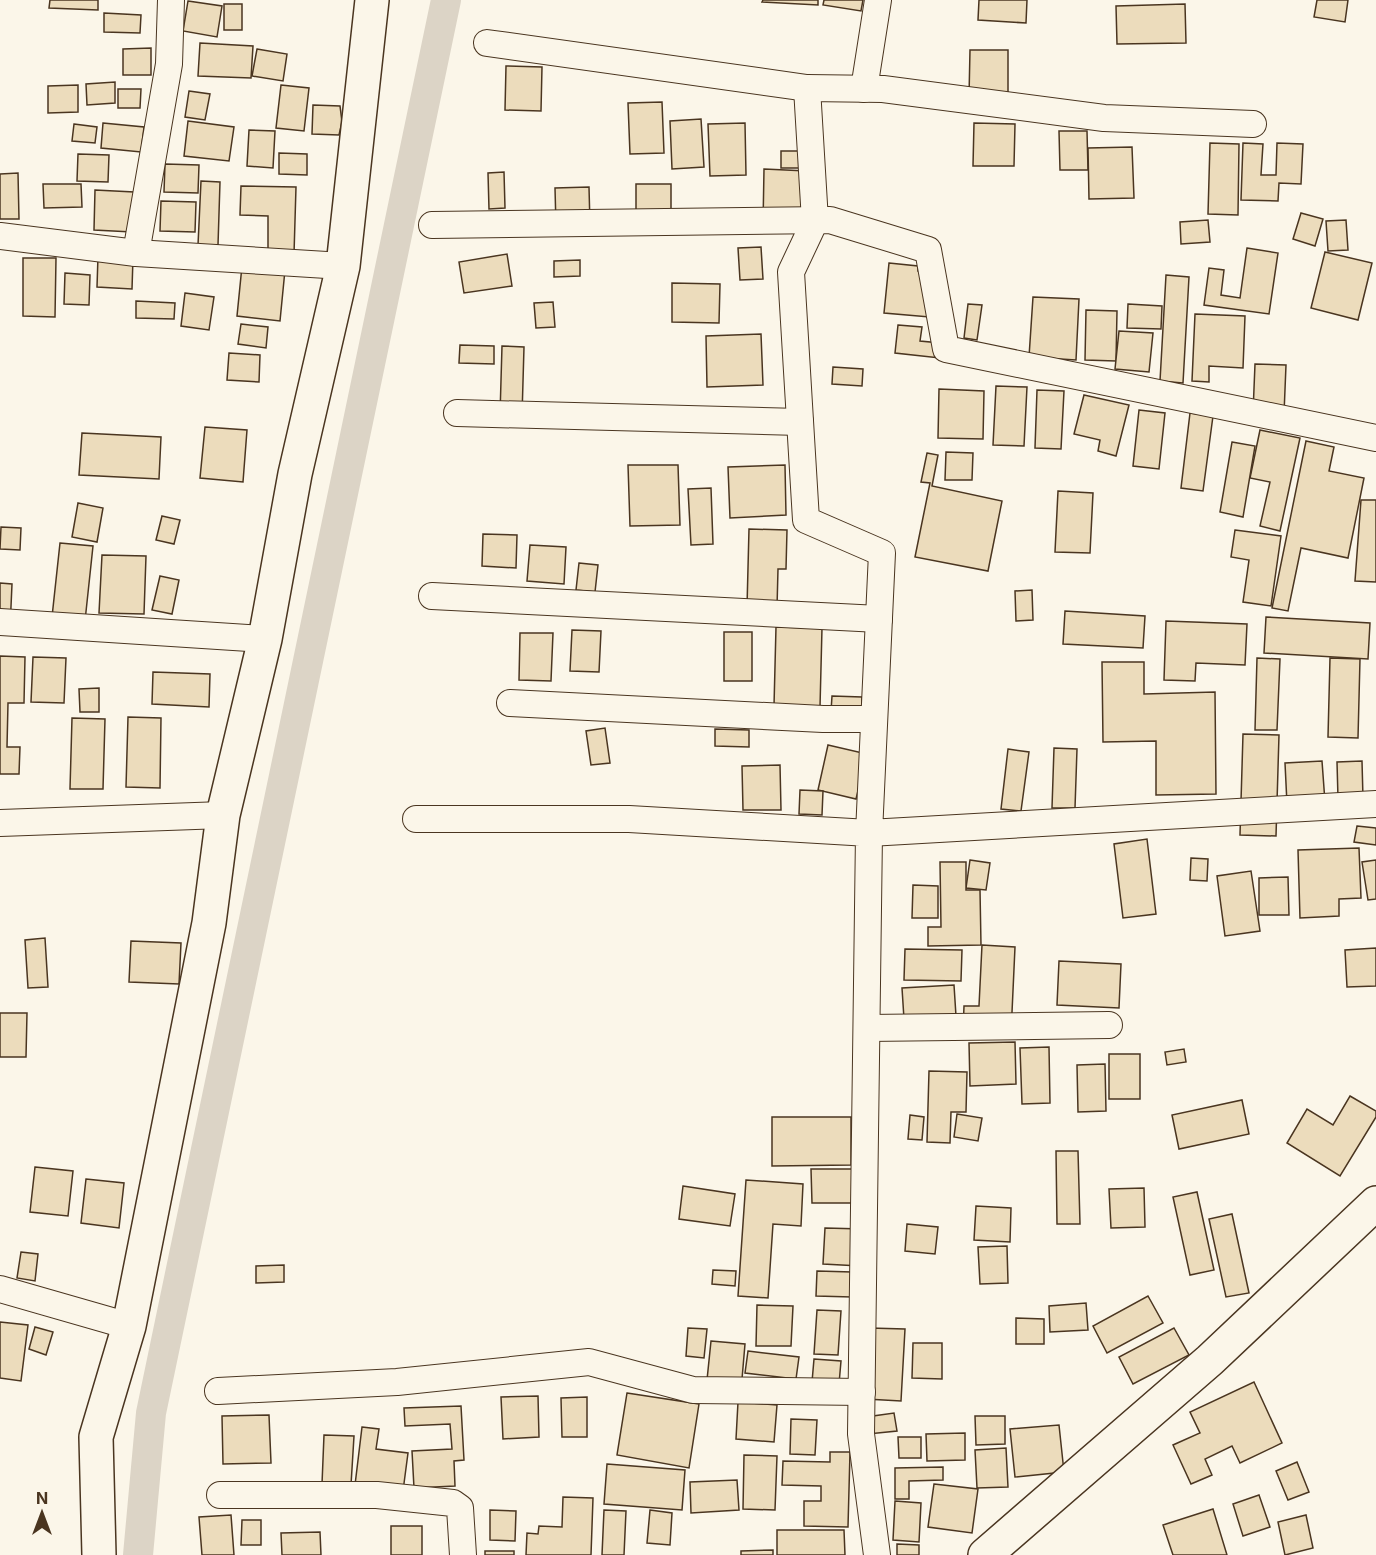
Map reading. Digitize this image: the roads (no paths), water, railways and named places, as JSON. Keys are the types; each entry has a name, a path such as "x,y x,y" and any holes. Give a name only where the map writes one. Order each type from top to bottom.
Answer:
{"street":[{"path":"135,253 169,64 171,0"},
{"path":"99,1555 96,1437 129,1326 209,923 223,815 265,639 295,474 343,266 372,0"},
{"path":"864,89 878,0"},
{"path":"487,43 807,88 864,89 1104,118 1253,124"},
{"path":"807,88 815,221 791,272 806,520 882,553 869,833 861,1434 877,1555"},
{"path":"432,225 830,220 928,250 946,349 1376,438"},
{"path":"0,236 135,253 343,266"},
{"path":"456,412 800,422"},
{"path":"432,596 879,619"},
{"path":"0,622 265,639"},
{"path":"510,704 823,719 874,719"},
{"path":"416,819 628,819 869,833 1376,804"},
{"path":"0,823 223,815"},
{"path":"867,1028 1109,1025"},
{"path":"985,1555 1210,1360 1376,1203"},
{"path":"0,1289 129,1326"},
{"path":"219,1391 397,1382 589,1362 693,1389 862,1392"},
{"path":"220,1495 377,1495 453,1503 460,1508 463,1555"}],"waterway":[{"path":"138,1555 151,1413 446,0"}]}
